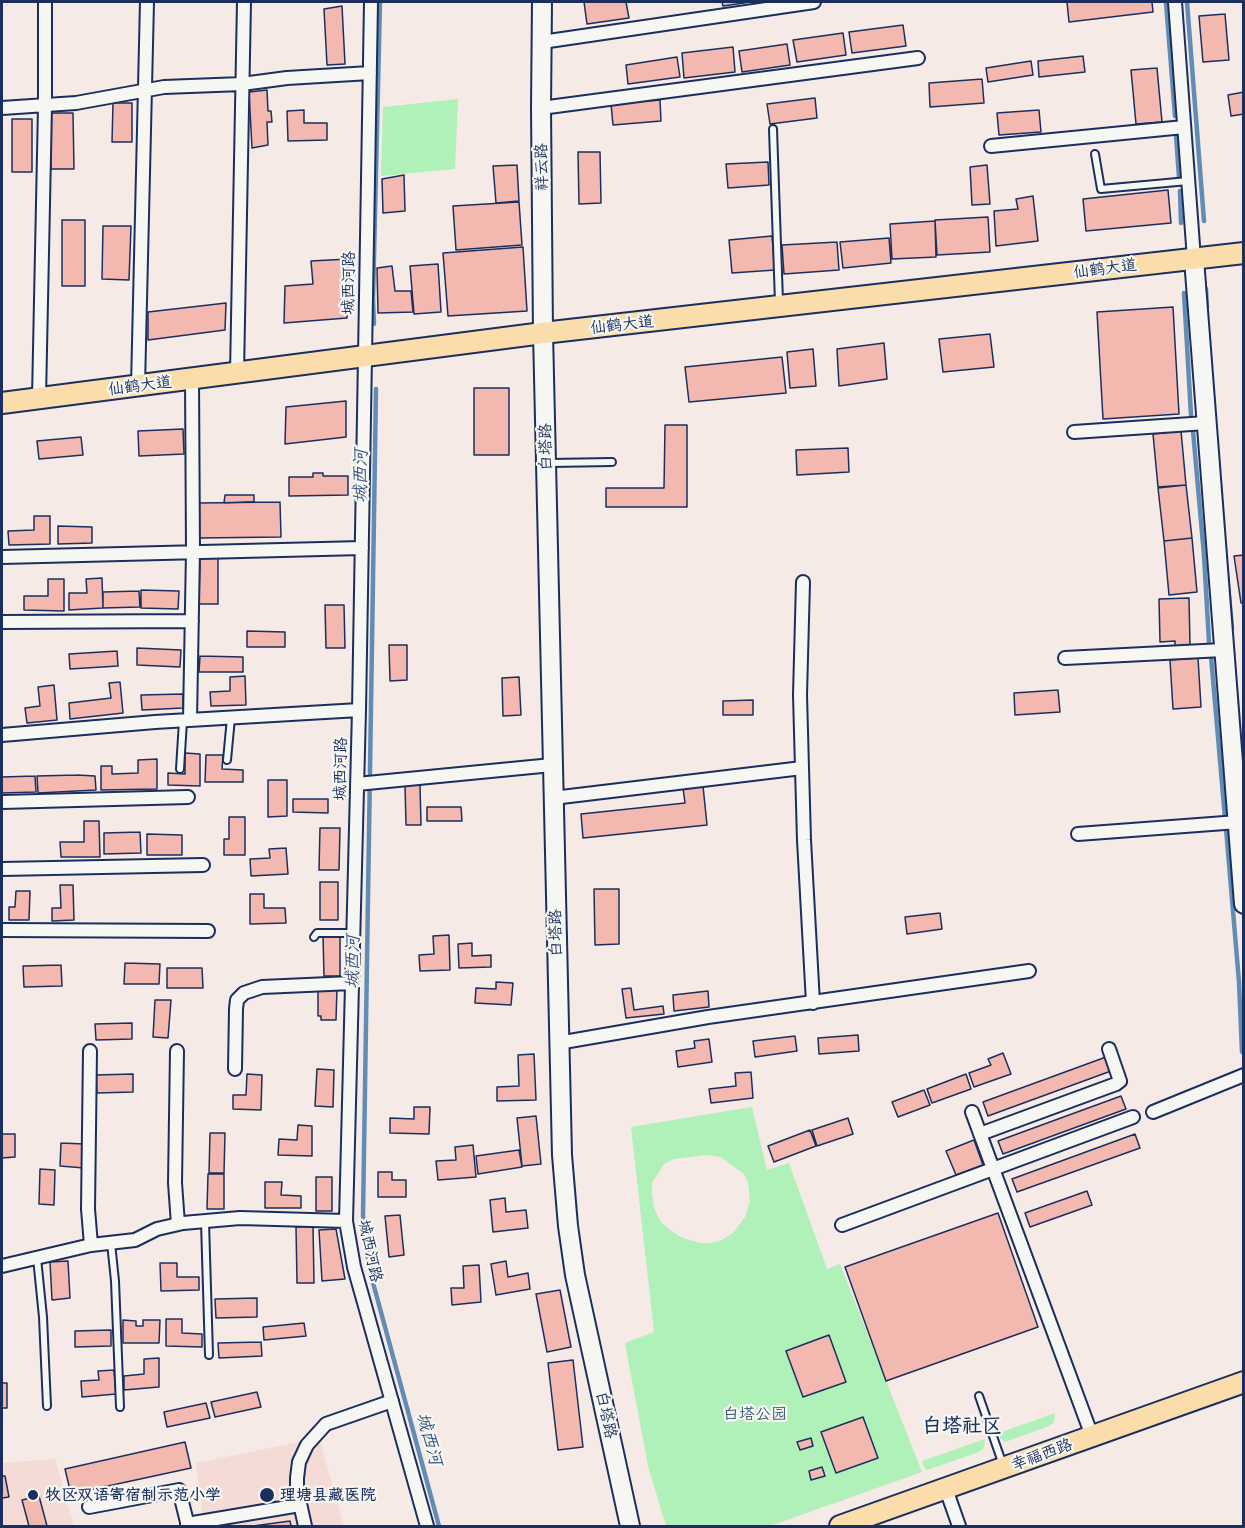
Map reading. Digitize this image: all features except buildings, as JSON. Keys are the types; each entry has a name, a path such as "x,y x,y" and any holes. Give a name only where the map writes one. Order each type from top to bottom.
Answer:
{"main road":[{"name":"仙鹤大道","path":"2,403 543,333 779,308 1244,253"},
{"name":"幸福西路","path":"840,1527 1244,1382"}],"street":[{"path":"39,398 45,2"},
{"path":"138,386 147,2"},
{"path":"237,373 244,2"},
{"name":"城西河路","path":"371,2 359,710 367,783 354,933 346,1221 354,1267 427,1527"},
{"name":"祥云路","path":"542,2 543,333"},
{"path":"542,42 814,2"},
{"path":"1175,2 1222,650 1240,833 1244,904"},
{"path":"541,108 918,58"},
{"path":"2,108 76,103 174,87 243,84 287,78 370,73"},
{"path":"991,146 1184,127"},
{"name":"白塔路","path":"543,333 562,1155 575,1275 630,1527"},
{"path":"186,720 192,621 192,379"},
{"path":"1074,432 1206,423"},
{"path":"2,557 362,548"},
{"path":"803,582 800,695 804,840 813,1003"},
{"path":"2,622 192,621"},
{"path":"1065,658 1222,650"},
{"path":"2,735 186,720 359,710"},
{"path":"367,783 552,765"},
{"path":"553,798 802,768"},
{"path":"2,802 188,797"},
{"path":"1078,834 1240,833"},
{"path":"2,869 203,865"},
{"path":"2,930 208,931"},
{"path":"558,1042 708,1017 1029,971"},
{"path":"235,1069 236,1008 237,1000 244,993 262,987 352,983"},
{"path":"980,1134 1116,1084 1120,1081 1109,1050"},
{"path":"90,1051 88,1209 91,1245"},
{"path":"177,1051 175,1183 178,1224"},
{"path":"1153,1112 1232,1082 1244,1075"},
{"path":"972,1112 1092,1436"},
{"path":"842,1225 1133,1117"},
{"path":"2,1266 91,1245 135,1240 157,1229 178,1224 240,1218 346,1221"},
{"path":"305,1527 297,1478 299,1462 307,1445 326,1424 392,1401"},
{"path":"946,1489 959,1527"},
{"path":"89,1507 179,1490 188,1525 300,1505"}],"lane":[{"path":"773,129 779,308"},
{"path":"1095,154 1101,189 1188,182"},
{"path":"546,463 612,462"},
{"path":"227,760 231,717"},
{"path":"180,769 186,720"},
{"path":"314,937 317,933 354,933"},
{"path":"205,1222 209,1355"},
{"path":"111,1242 116,1291 120,1407"},
{"path":"37,1257 43,1317 47,1406"},
{"path":"979,1396 1004,1469"}],"shaded area":[{"name":"理塘县藏医院","path":"319,1438 344,1526 204,1526 196,1463"},
{"name":"牧区双语寄宿制示范小学","path":"55,1459 74,1526 2,1526 2,1463"}],"green space":[{"path":"458,99 455,169 381,176 383,107"},
{"name":"白塔公园","path":"752,1107 767,1170 789,1163 827,1269 840,1264 922,1472 770,1526 666,1526 648,1466 625,1343 654,1332 631,1127","holes":["706,1155 721,1157 744,1174 748,1183 750,1201 745,1217 734,1232 722,1240 700,1243 683,1238 661,1222 654,1208 652,1183 664,1164 674,1159"]},
{"path":"1055,1413 1054,1422 1049,1426 1005,1442 1000,1438 999,1433"},
{"path":"985,1439 984,1448 979,1452 925,1469 922,1461"}],"waterway":[{"name":"城西河","path":"374,324 380,2"},
{"path":"1166,2 1175,116"},
{"path":"1187,2 1204,221"},
{"path":"1176,135 1179,177"},
{"path":"1180,191 1181,223"},
{"path":"1206,289 1207,308"},
{"path":"1184,293 1191,415"},
{"name":"城西河","path":"376,389 363,1215 372,1279 439,1526"},
{"path":"1193,431 1209,642"},
{"path":"1227,574 1232,628"},
{"path":"1211,656 1225,818"},
{"path":"1240,738 1244,775"},
{"path":"1226,828 1239,982 1242,1052"}],"place":[{"name":"牧区双语寄宿制示范小学","path":"33,1495"},
{"name":"理塘县藏医院","path":"267,1495"}],"district":[{"name":"白塔社区","path":"962,1426"}]}
